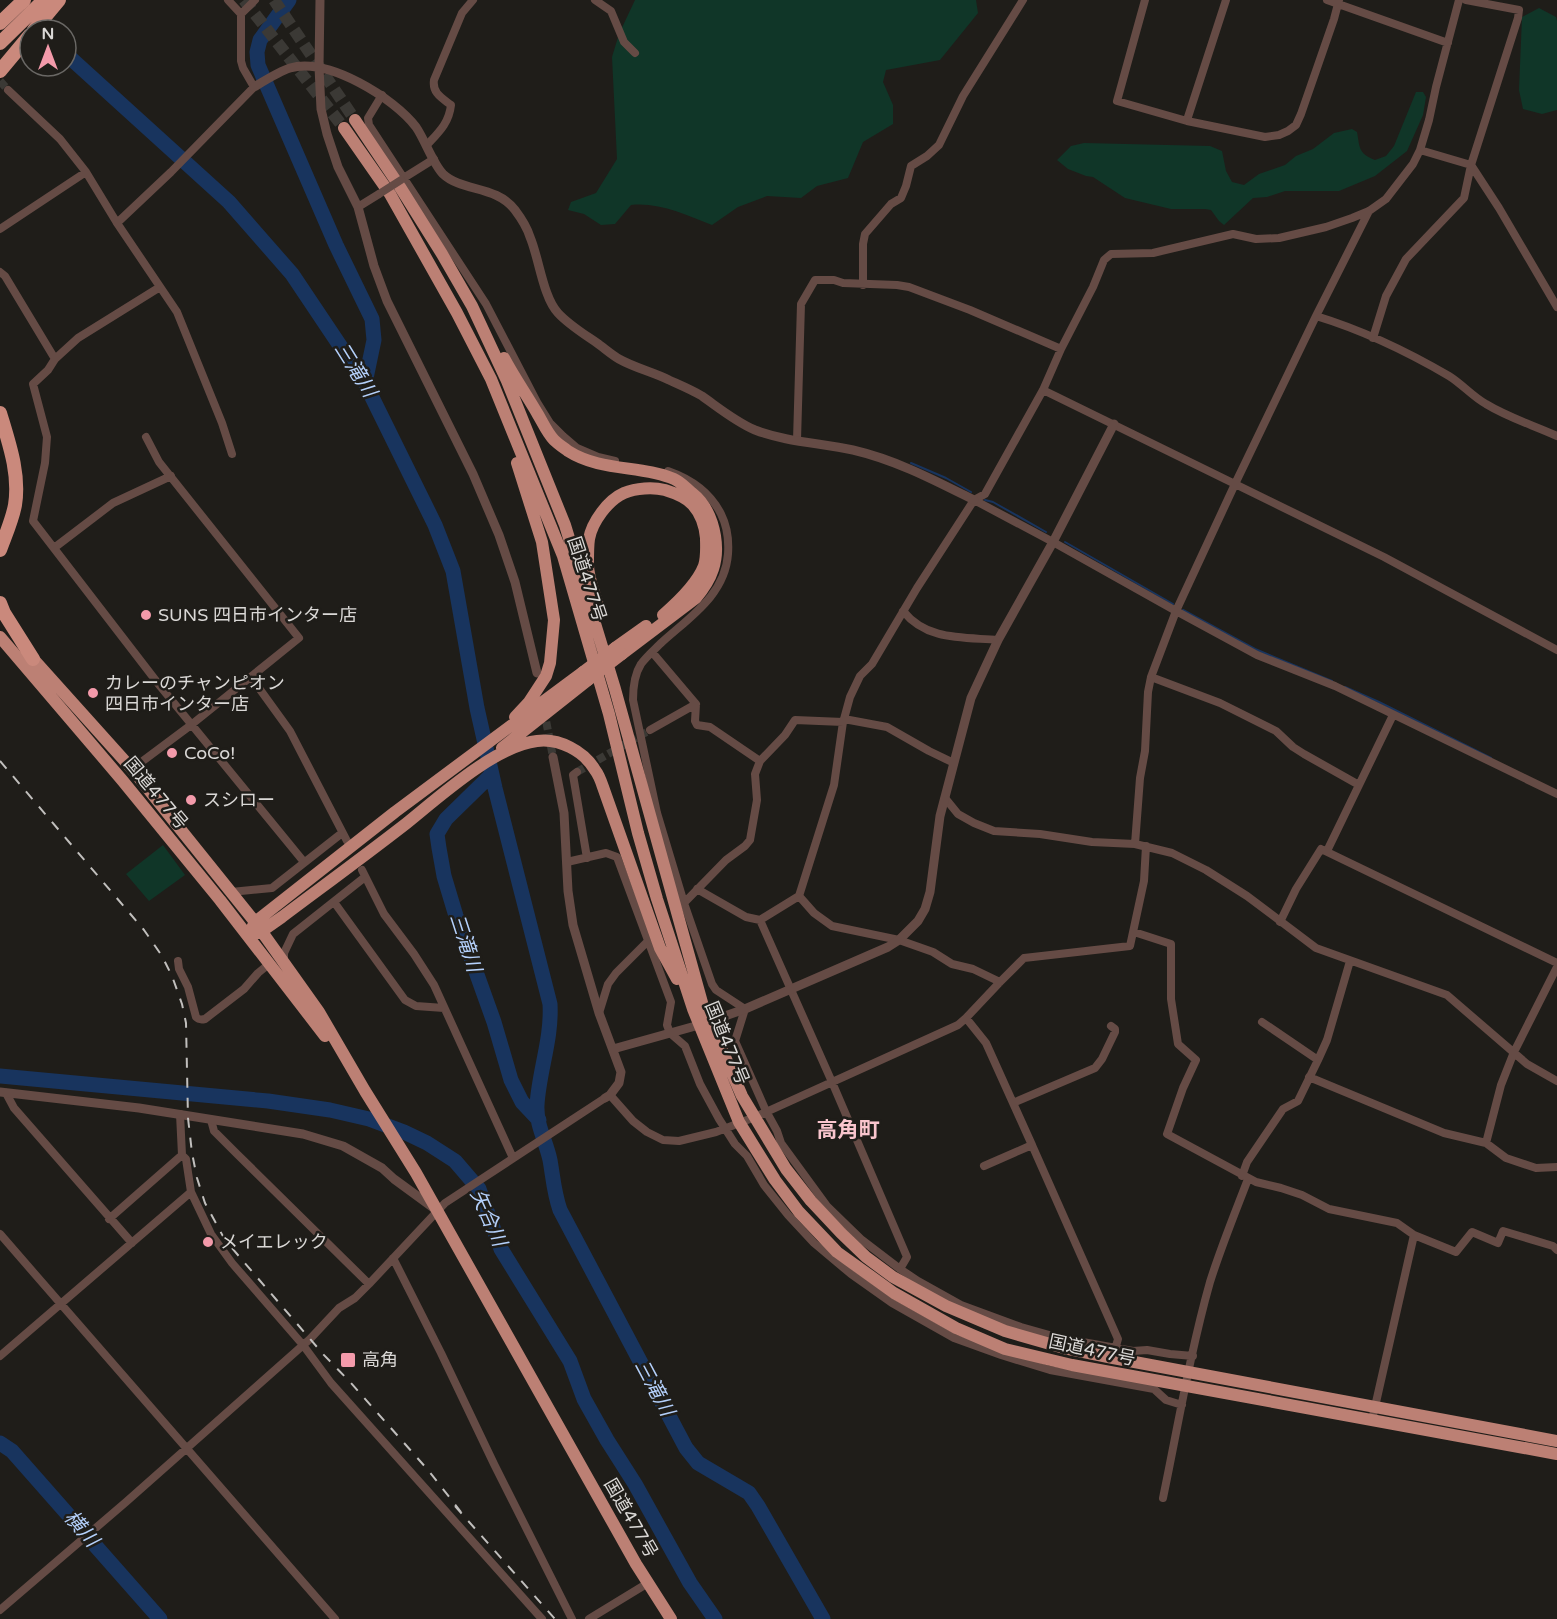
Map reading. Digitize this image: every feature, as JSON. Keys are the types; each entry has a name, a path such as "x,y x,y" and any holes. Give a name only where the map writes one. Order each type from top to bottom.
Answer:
{"highway":[{"path":"0,43 8,22 24,0"},
{"path":"8,22 44,0"},
{"path":"44,18 59,0"},
{"path":"0,71 18,50"},
{"name":"国道477号","path":"355,120 442,254 472,306 507,381 565,525 615,689 703,1006 704,1023 739,1122 775,1180 799,1212 837,1252 894,1293 957,1328 1005,1349 1072,1365 1185,1386 1557,1441"},
{"name":"国道477号","path":"344,128 390,194 491,379 562,556 609,714 638,833 657,899 693,1009 704,1023 742,1096 760,1114 786,1169 811,1201 866,1257 892,1277 946,1306 1005,1331 1064,1348 1114,1353 1189,1373 1557,1454"},
{"path":"248,936 395,812 495,737 519,729 585,676 696,598 712,573 717,557 713,523 708,510 699,498 676,480 660,474 586,460 568,451 553,439 472,306"},
{"path":"258,927 402,826 497,755 513,747 529,702 546,676 550,663 554,620 542,542 491,379"},
{"path":"0,413 11,452 16,487 11,520 0,550"},
{"path":"615,689 615,670 587,564 589,537 597,518 605,507 623,493 648,488 677,494 692,504 700,516 705,530 704,565 696,580 665,613 619,651"},
{"path":"0,603 33,658"},
{"name":"国道477号","path":"0,620 132,770 231,892 320,1012 365,1091 416,1173 441,1207 648,1582 671,1619"},
{"name":"国道477号","path":"0,638 122,780 248,936 365,1091"},
{"path":"519,729 538,741 554,741 568,746 581,754 595,769 660,948 693,1009"}],"street":[{"path":"228,0 241,14 241,61 243,68 257,85"},
{"path":"241,14 255,0"},
{"path":"320,0 321,110 327,134 338,167 358,207 374,266 387,301 473,474 499,535 515,582 537,674"},
{"path":"427,145 450,116 451,105 434,92 434,80 462,13 473,0"},
{"path":"595,0 611,11 624,42 635,53"},
{"path":"863,285 865,234 891,204 901,198 911,166 939,145 963,96 1023,0"},
{"path":"1145,0 1117,101 1186,120 1265,137 1279,135 1296,124 1335,19 1339,2"},
{"path":"1186,120 1226,0"},
{"path":"1327,0 1339,2 1448,43"},
{"path":"697,889 746,917 760,920 800,896 834,784 850,697 860,676 872,664 974,500 985,494 1043,390 1104,260 1111,254 1153,253 1233,234 1256,239 1279,238 1326,227 1369,211 1386,199 1413,164 1420,150 1459,0"},
{"path":"1373,338 1386,296 1406,259 1464,198 1471,165 1519,10 1466,0"},
{"path":"117,223 257,85 291,68 319,67 340,74 382,95 405,114 427,145 442,173 455,182 496,195 513,207 531,238 555,311 619,359 700,395 753,429 770,435 851,450 885,459 926,476 1053,542 1257,655 1335,686 1557,794"},
{"path":"8,90 60,140 86,172 117,223 177,312 222,423 232,454"},
{"path":"382,95 368,118 368,122 486,304 550,423 577,448 598,457 661,469 678,474 695,483 716,504 723,519 728,545 723,577 706,603 641,664 633,688 633,700 657,813 684,903 712,984 716,990 745,1009"},
{"path":"1420,150 1471,165 1557,307"},
{"path":"358,207 434,159"},
{"path":"0,229 86,172"},
{"path":"1136,844 1140,778 1145,751 1151,676 1176,611 1235,484 1369,211"},
{"path":"0,272 5,276 55,359"},
{"path":"797,440 801,304 815,280 834,280 843,284 909,287 1061,349"},
{"path":"160,287 78,338 33,384 47,437 45,463 33,521 191,725 304,862"},
{"path":"1316,316 1341,324 1421,361 1452,378 1483,403 1503,414 1557,436"},
{"path":"1043,390 1384,557 1557,650"},
{"path":"613,1049 745,1009 888,947 899,940 918,921 925,909 930,892 940,816 972,698 998,640 1053,542 1114,424"},
{"path":"132,770 298,638 159,462 146,437"},
{"path":"54,548 113,503 171,476"},
{"path":"903,611 925,630 937,634 998,640"},
{"path":"652,652 696,704 695,721 697,725 710,727 760,761"},
{"path":"1151,676 1220,703 1276,731 1293,747 1359,785"},
{"path":"251,677 290,731 347,841"},
{"path":"651,730 696,704"},
{"path":"1327,851 1393,715"},
{"path":"684,903 726,860 750,840 757,800 755,774 760,761 785,735 795,720 844,720 887,727 954,763"},
{"path":"0,1610 187,1449 303,1345 339,1308 355,1298 441,1207 608,1096 619,1083 621,1072 599,1013 573,925 568,891 564,813 553,757"},
{"path":"578,772 573,775 587,858"},
{"path":"945,798 958,814 994,831 1040,834 1086,842 1136,844 1172,853 1206,870 1247,896 1316,948 1447,995 1527,1065 1557,1081"},
{"path":"231,892 272,888 342,833"},
{"path":"608,1096 633,1121 647,1132 663,1140 679,1141 716,1132 958,1025 1024,958 1130,946 1144,881 1146,846"},
{"path":"1280,922 1296,889 1321,849 1557,963"},
{"path":"567,862 606,853 617,857 671,1002 667,1025 670,1033 685,1046 700,1084 735,1144 747,1156 764,1185 814,1243 851,1274 892,1303 954,1338 1050,1370 1154,1389 1166,1400 1182,1405"},
{"path":"284,963 284,953 293,934 334,902 363,874 384,914 434,985 514,1158"},
{"path":"800,896 814,913 832,926 899,940 933,952 952,964 972,969 1000,982"},
{"path":"334,902 405,1000 416,1006 444,1008"},
{"path":"760,920 907,1257 900,1269"},
{"path":"1134,932 1171,944 1171,999 1178,1044 1196,1060 1183,1088 1167,1134 1256,1182 1302,1195 1329,1209 1397,1223 1414,1235 1456,1252 1472,1232 1498,1243 1503,1231 1553,1246 1557,1250"},
{"path":"599,1013 608,984 647,942"},
{"path":"178,961 198,1020 205,1019 244,989 269,964"},
{"path":"1163,1498 1185,1386 1210,1284 1245,1177 1247,1162 1283,1109 1298,1101 1327,1040 1350,961"},
{"path":"1486,1143 1501,1085 1514,1052 1557,967"},
{"path":"745,1009 735,1041 760,1114 777,1131 781,1143 827,1206 862,1240 918,1281 961,1305 983,1314 1114,1353 1147,1350 1193,1356"},
{"path":"966,1018 986,1043 1118,1339 1114,1353"},
{"path":"1262,1022 1318,1060"},
{"path":"1013,1104 1095,1068 1115,1032 1111,1026"},
{"path":"1309,1077 1444,1133 1486,1143 1506,1158 1536,1168 1557,1167"},
{"path":"3,1093 116,1105 303,1134 343,1146 382,1168 394,1179 441,1207"},
{"path":"3,1093 132,1243"},
{"path":"180,1114 182,1155 186,1159 191,1192 211,1234 232,1263 303,1345 330,1383 542,1619"},
{"path":"211,1119 214,1131 369,1284"},
{"path":"984,1166 1032,1145"},
{"path":"109,1219 182,1155"},
{"path":"0,1356 191,1192"},
{"path":"0,1234 335,1619"},
{"path":"1374,1414 1414,1235"},
{"path":"393,1258 572,1619"},
{"path":"589,1619 648,1582"}],"green space":[{"path":"635,0 976,0 978,13 940,60 886,70 883,82 893,105 893,124 863,142 848,178 817,186 801,198 767,196 738,207 712,225 652,205 631,205 615,224 601,225 584,214 568,210 571,202 596,193 617,159 612,57 619,34"},
{"path":"1539,8 1556,17 1557,21 1557,110 1542,114 1523,109 1519,90 1522,17"},
{"path":"1416,92 1423,92 1426,97 1423,115 1407,151 1375,176 1339,191 1285,191 1267,197 1253,198 1224,225 1211,210 1171,209 1125,198 1093,177 1068,169 1057,160 1071,146 1084,143 1210,146 1222,151 1226,171 1232,182 1244,185 1259,174 1285,165 1296,156 1313,149 1334,133 1352,129 1357,132 1361,149 1365,155 1375,160 1386,156 1394,146"},
{"path":"163,845 185,875 149,901 126,874"}],"waterway":[{"path":"289,0 260,40 257,52 258,65 336,245 372,319 374,340 365,383"},
{"name":"三滝川","path":"78,65 229,202 292,274 365,383 435,525 453,571 477,708 550,1004 549,1030 538,1092 537,1112 560,1210 686,1448 698,1463 749,1493 823,1619"},
{"path":"911,463 971,492"},
{"path":"985,500 993,502 1046,532"},
{"path":"1065,542 1173,604"},
{"path":"1183,610 1255,649 1332,681"},
{"path":"1345,687 1491,758"},
{"name":"三滝川","path":"492,774 446,819 437,834 444,876 456,916 494,1022 511,1080 522,1102 539,1120"},
{"name":"矢合川","path":"0,1076 268,1101 330,1110 369,1119 404,1132 427,1143 455,1161 479,1189 501,1249 570,1361 584,1399 607,1440 635,1484 690,1583 715,1619"},
{"name":"横川","path":"0,1443 12,1451 160,1619"}],"tunnel":[{"path":"244,0 344,128"},
{"path":"274,0 355,120"},
{"path":"0,81 8,90"},
{"path":"544,710 553,757"},
{"path":"577,772 650,730"}],"railway":[{"path":"0,761 144,930 162,956 172,976 186,1023 188,1118 197,1178 205,1203 225,1240 323,1354 428,1470 461,1512"},
{"path":"455,1506 555,1619"}],"place":[{"name":"SUNS 四日市インター店","path":"146,615"},
{"name":"カレーのチャンピオン 四日市インター店","path":"93,693"},
{"name":"CoCo!","path":"172,753"},
{"name":"スシロー","path":"191,800"},
{"name":"メイエレック","path":"208,1242"},
{"name":"高角","path":"348,1360"}],"district":[{"name":"高角町","path":"848,1130"}]}
